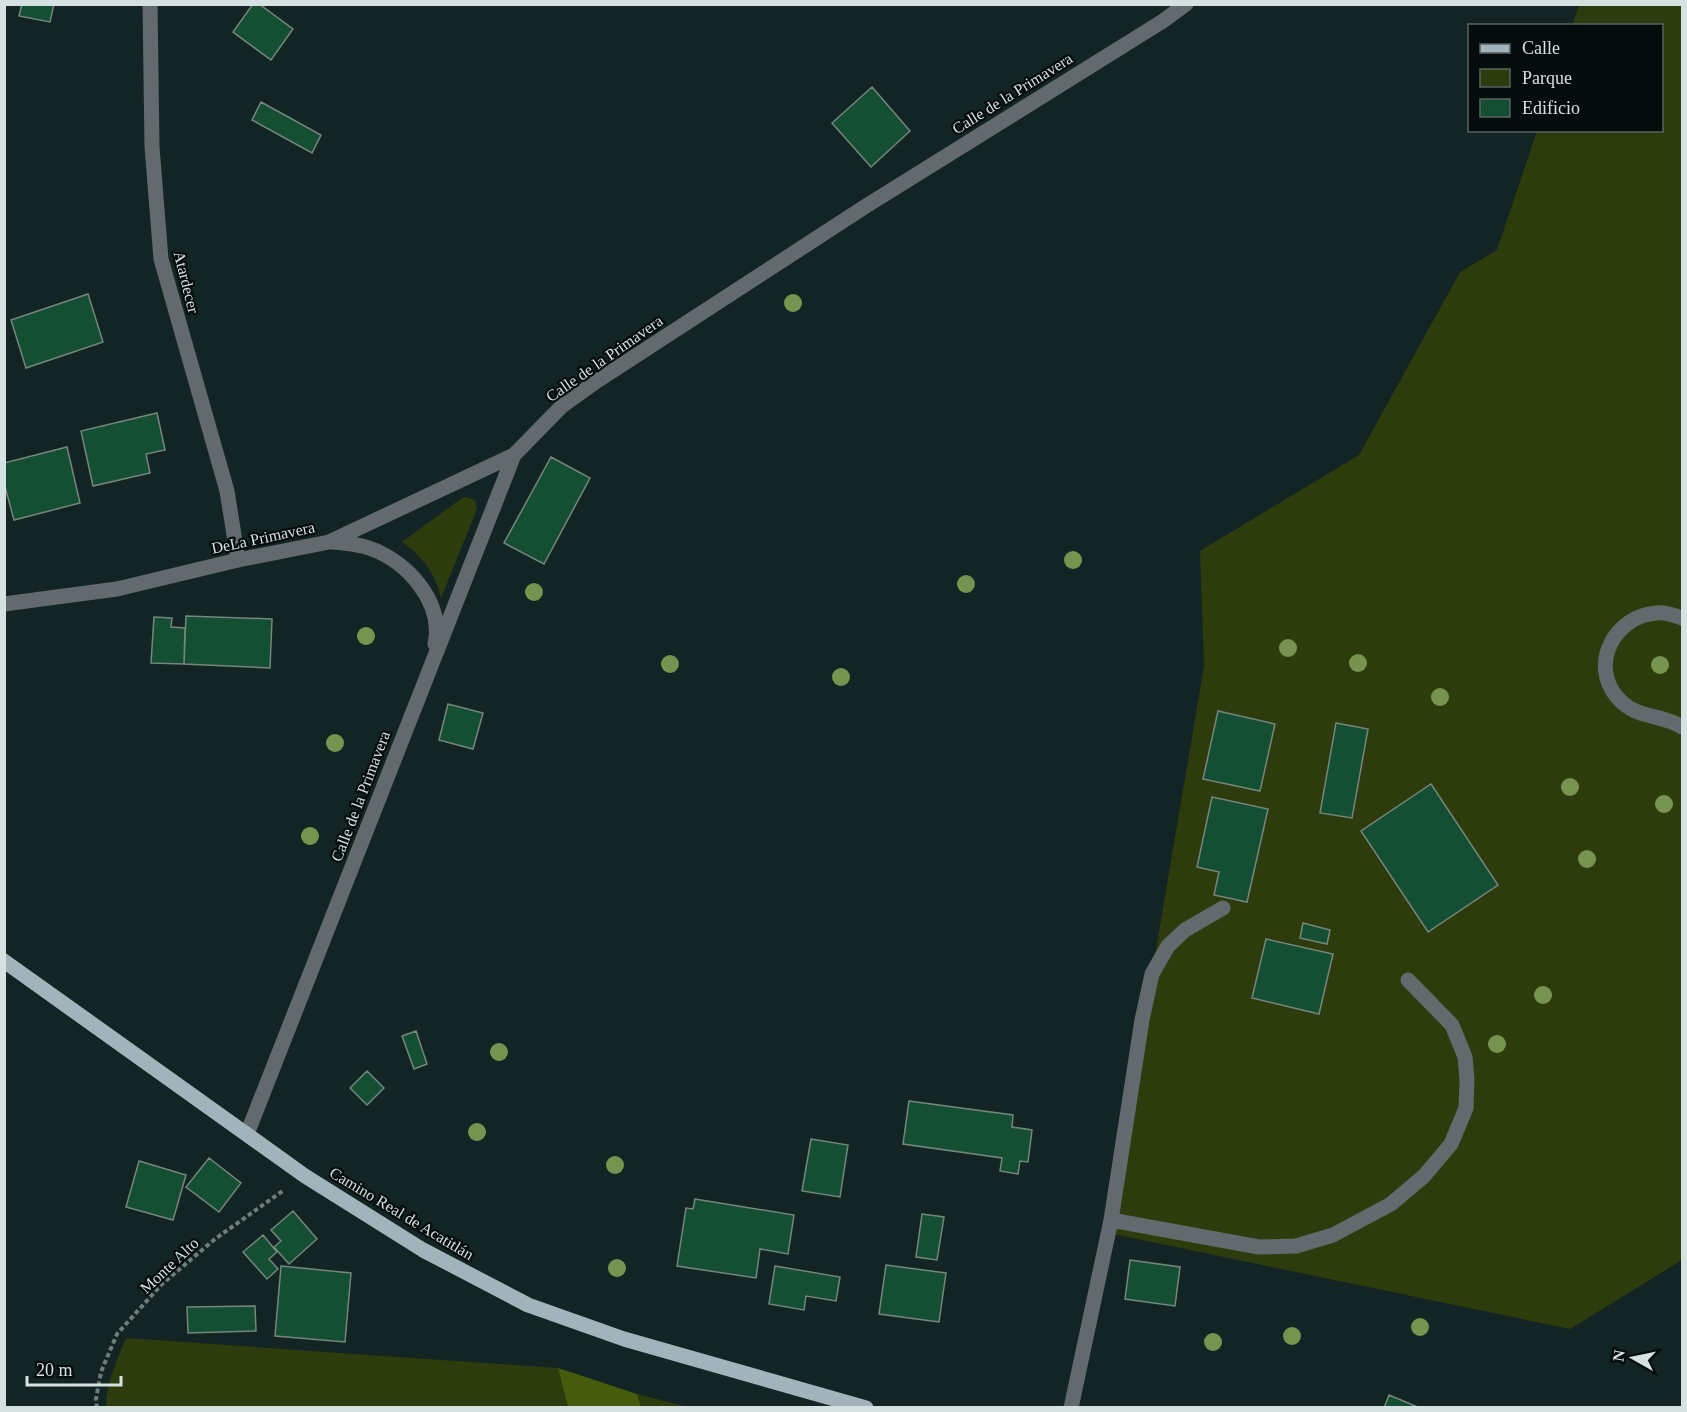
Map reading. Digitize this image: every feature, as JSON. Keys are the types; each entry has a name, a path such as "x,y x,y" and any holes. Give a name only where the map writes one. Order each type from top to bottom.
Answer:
{"main road":[{"name":"Camino Real de Acatitlán","path":"4,961 305,1176 423,1250 528,1305 624,1340 866,1407"}],"street":[{"name":"Atardecer","path":"150,4 152,147 161,259 227,491 238,560"},
{"name":"Calle de la Primavera","path":"247,1134 514,454 562,406 597,381 866,206 1163,21 1186,4"},
{"name":"DeLa Primavera","path":"4,604 117,589 238,560 329,542 514,454"},
{"path":"329,542 349,543 388,556 405,568 419,583 436,619 436,639 429,671"},
{"path":"1683,618 1672,614 1656,613 1628,622 1616,633 1609,644 1605,670 1609,684 1625,705 1637,713 1661,718 1683,727"},
{"path":"1071,1407 1111,1220 1142,1020 1152,974 1168,946 1185,930 1223,908"},
{"path":"1111,1220 1259,1247 1296,1246 1333,1235 1391,1204 1424,1176 1451,1144 1466,1108 1467,1080 1464,1057 1452,1025 1408,980"}],"path":[{"name":"Monte Alto","path":"96,1407 101,1372 117,1334 161,1285 215,1239 305,1176"}],"green space":[{"path":"1579,5 1682,5 1682,1260 1570,1329 1108,1233 1204,666 1200,551 1359,455 1460,272 1497,250 1537,132 1663,132 1663,24 1572,24"},
{"path":"466,497 475,500 477,509 441,598 427,566 402,542"},
{"path":"126,1338 558,1368 568,1407 106,1408 110,1381"},
{"path":"558,1368 637,1394 641,1407 568,1407"},
{"path":"637,1394 688,1407 641,1407"}],"building":[{"path":"22,4 54,4 50,22 19,16"},
{"path":"253,4 259,4 293,29 271,60 233,32"},
{"path":"872,87 910,131 871,167 832,123"},
{"path":"261,102 321,135 312,153 252,120"},
{"path":"88,294 103,342 26,368 11,320"},
{"path":"157,413 165,450 146,454 150,473 93,486 81,431"},
{"path":"67,447 80,503 14,520 4,483 4,463"},
{"path":"551,457 590,478 544,564 504,543"},
{"path":"186,616 272,619 270,668 184,664"},
{"path":"154,617 172,618 171,627 185,628 184,664 151,663"},
{"path":"448,704 483,713 473,749 439,740"},
{"path":"1218,711 1275,724 1260,791 1203,779"},
{"path":"1336,723 1368,729 1352,818 1320,813"},
{"path":"1431,784 1498,885 1428,932 1361,831"},
{"path":"1212,797 1268,809 1247,902 1214,895 1219,872 1197,867"},
{"path":"1303,923 1330,930 1327,944 1300,938"},
{"path":"1266,939 1333,954 1319,1014 1252,998"},
{"path":"416,1031 427,1064 414,1069 402,1036"},
{"path":"367,1071 384,1088 367,1105 350,1088"},
{"path":"909,1101 1013,1115 1012,1127 1032,1130 1028,1162 1020,1161 1018,1174 1000,1171 1002,1158 903,1144"},
{"path":"811,1139 848,1145 840,1197 802,1191"},
{"path":"209,1158 241,1183 219,1212 186,1187"},
{"path":"139,1161 186,1175 173,1220 126,1207"},
{"path":"695,1199 794,1215 788,1254 760,1249 756,1278 677,1266 686,1208 693,1209"},
{"path":"293,1211 317,1239 289,1264 274,1247 281,1241 271,1230"},
{"path":"922,1214 944,1217 937,1260 916,1257"},
{"path":"263,1235 277,1252 269,1259 278,1269 267,1279 243,1252"},
{"path":"1130,1260 1180,1267 1175,1306 1125,1299"},
{"path":"886,1265 946,1273 939,1322 879,1314"},
{"path":"281,1266 351,1273 345,1342 275,1336"},
{"path":"775,1266 840,1277 836,1301 806,1296 804,1310 769,1304"},
{"path":"255,1306 256,1331 188,1333 187,1307"},
{"path":"1389,1395 1420,1408 1384,1408"}]}
